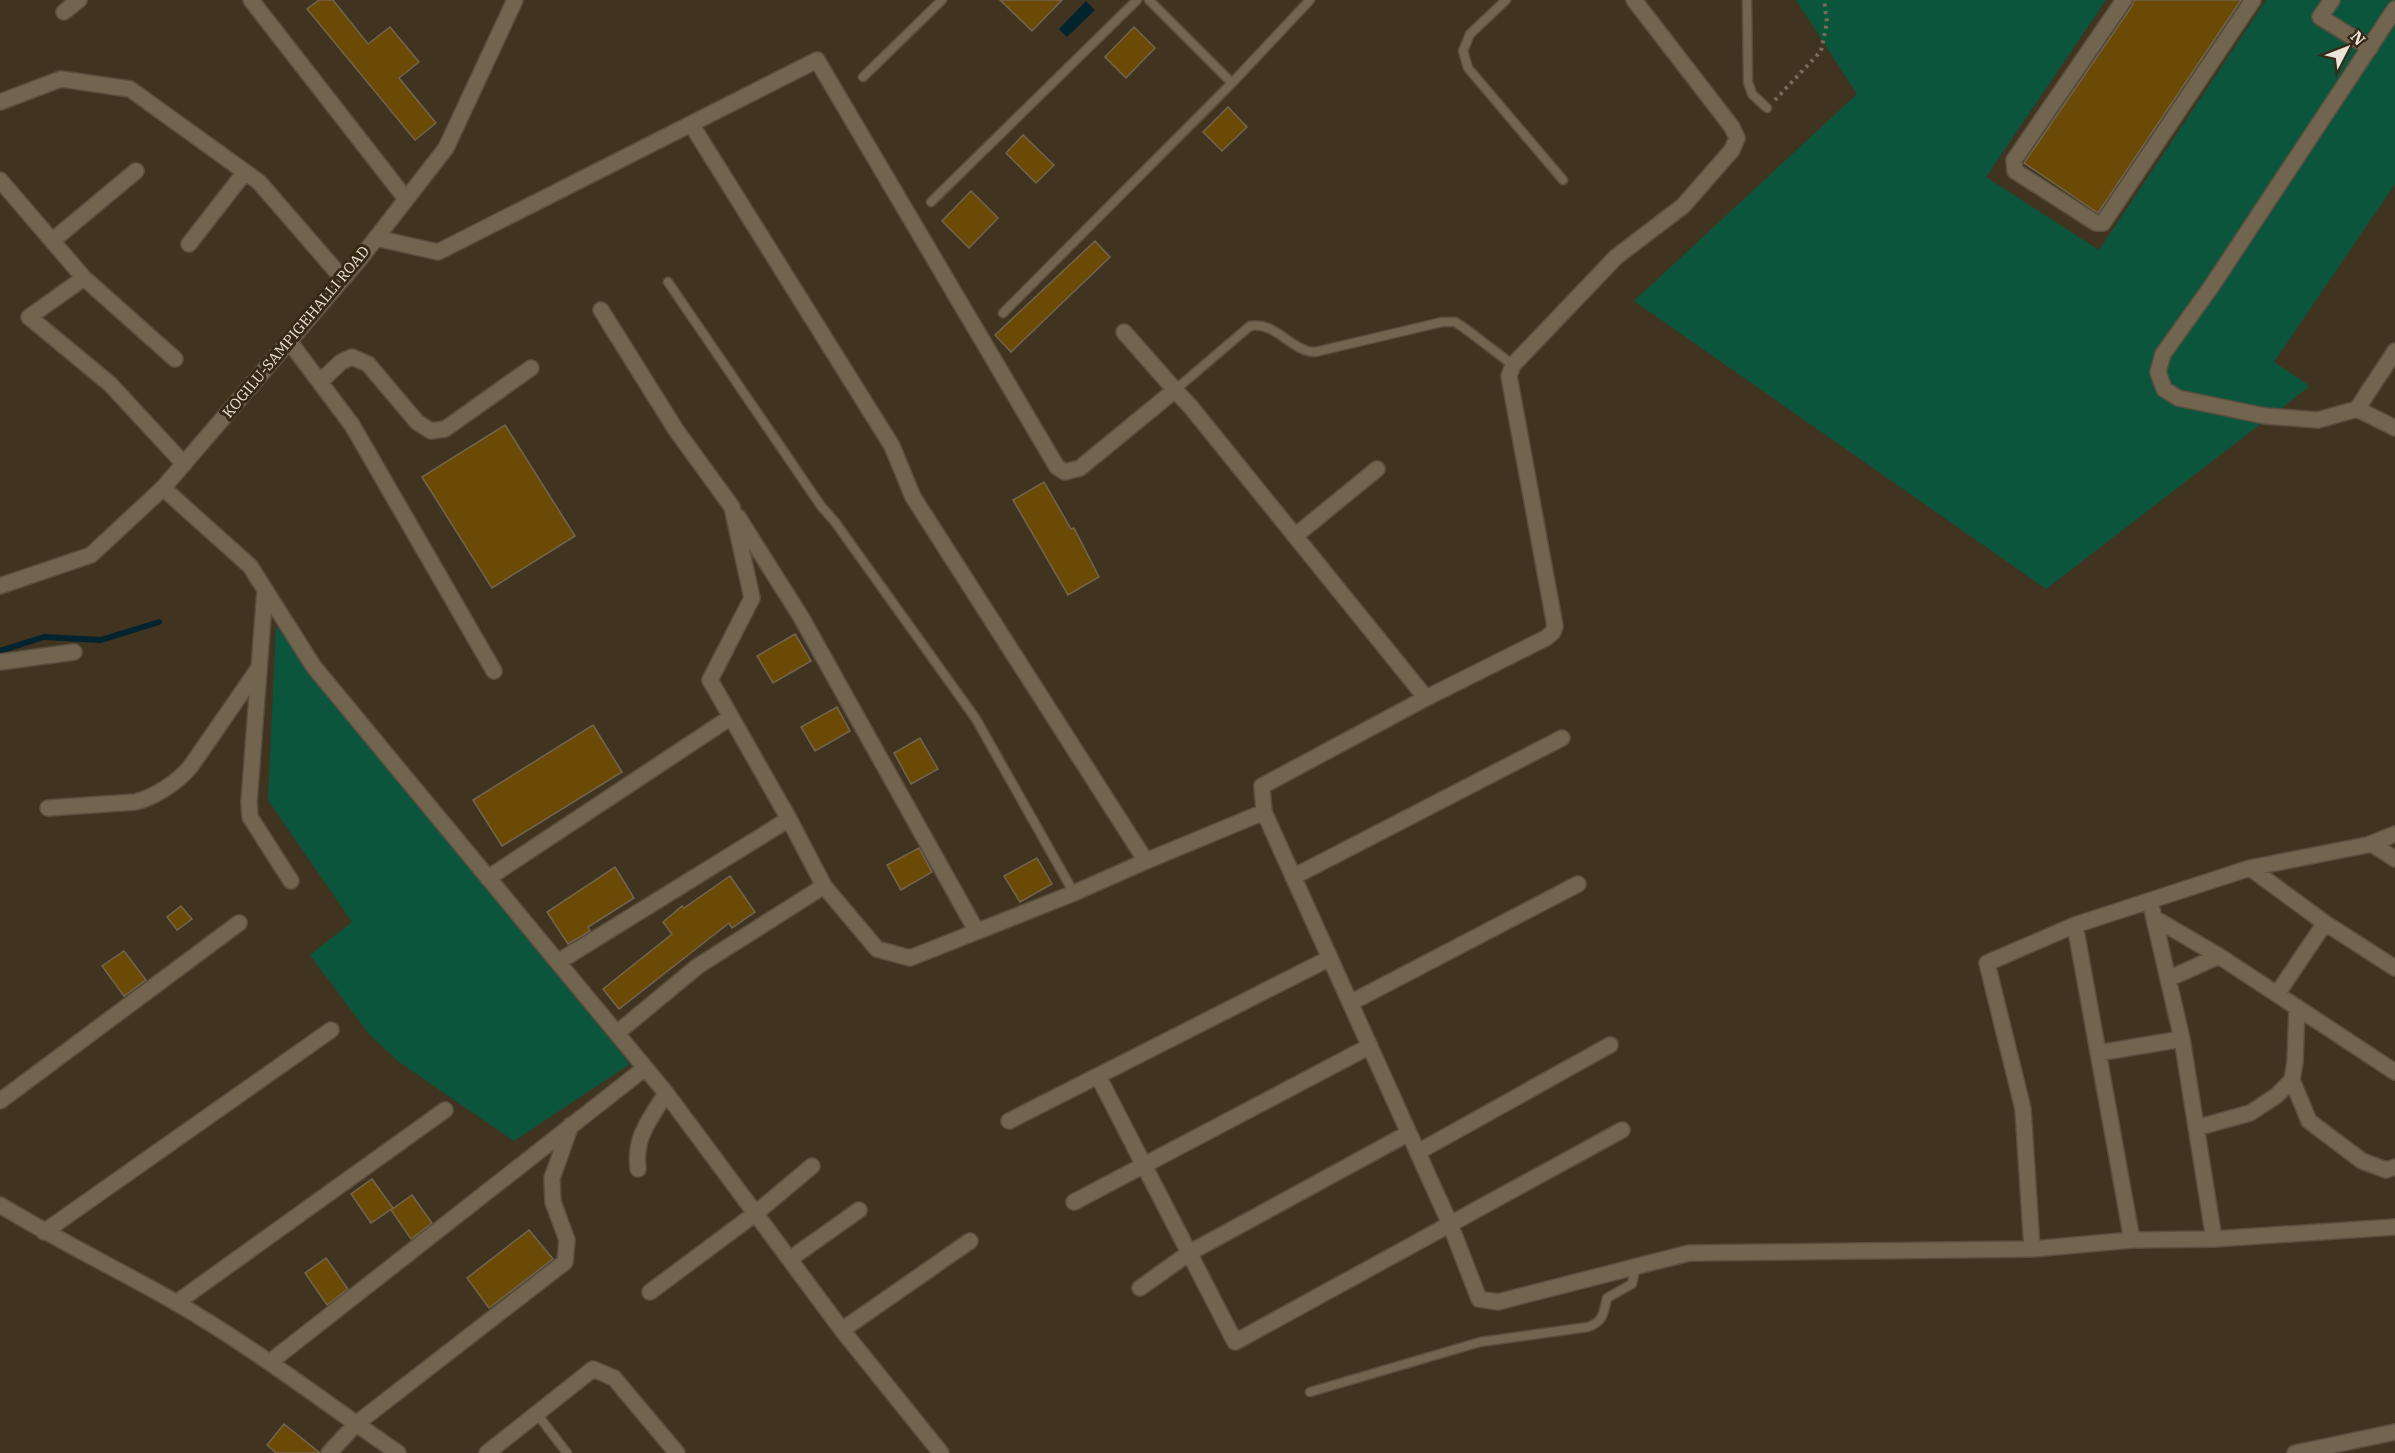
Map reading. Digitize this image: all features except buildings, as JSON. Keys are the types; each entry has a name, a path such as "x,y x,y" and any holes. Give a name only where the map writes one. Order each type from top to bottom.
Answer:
{"street":[{"path":"64,12 79,0"},
{"path":"251,0 406,199"},
{"name":"KOGILU-SAMPIGEHALLI ROAD","path":"0,585 91,555 163,488 343,279 446,148 514,0"},
{"path":"1634,0 1732,127 1737,138 1732,150 1683,206 1616,257 1513,365 1509,376 1509,387 1555,626 1553,632 1546,638 1426,698 1262,786 1263,812 1450,1224 1479,1299 1498,1302 1636,1265 1697,1252 2032,1249 2132,1240 2214,1239 2395,1227"},
{"path":"2124,0 2014,160 2015,171 2096,222 2103,223 2253,0"},
{"path":"2332,0 2320,17 2370,48"},
{"path":"2395,9 2211,287 2163,354 2158,372 2164,389 2178,398 2265,416 2318,420 2357,409 2395,351"},
{"path":"376,238 438,252 817,60 1057,467 1065,472 1080,468 1175,390"},
{"path":"0,102 61,79 130,89 259,182 343,279"},
{"path":"691,124 892,446 913,497 1146,861"},
{"path":"52,241 136,171"},
{"path":"189,244 245,172"},
{"path":"0,180 84,278 175,359"},
{"path":"84,278 29,317 110,384 184,464"},
{"path":"601,310 676,430 732,507 801,618 976,930"},
{"path":"1124,332 1175,390 1426,698"},
{"path":"289,341 352,425 494,671"},
{"path":"320,382 341,362 352,357 368,364 417,422 430,431 445,429 531,368"},
{"path":"2357,409 2395,428"},
{"path":"1295,536 1377,469"},
{"path":"163,488 250,566 314,667 666,1093 842,1330 941,1453"},
{"path":"732,507 752,598 711,680 824,886 877,949 910,958 1074,893 1263,812"},
{"path":"265,590 249,802 250,817 291,881"},
{"path":"0,662 74,652"},
{"path":"48,808 142,801 179,778 191,766 259,667"},
{"path":"488,878 731,717"},
{"path":"1293,877 1562,738"},
{"path":"558,962 789,819"},
{"path":"2032,1249 2024,1109 1987,963 2075,925 2250,868 2370,844 2395,834"},
{"path":"2370,844 2395,859"},
{"path":"2250,868 2325,923 2395,968"},
{"path":"1350,1003 1578,884"},
{"path":"616,1033 698,966 824,886"},
{"path":"2150,901 2182,1039 2214,1239"},
{"path":"2154,918 2219,956 2395,1072"},
{"path":"0,1101 239,923"},
{"path":"2277,994 2325,923"},
{"path":"2075,925 2132,1240"},
{"path":"2168,979 2219,956"},
{"path":"1010,1121 1330,958"},
{"path":"2297,1007 2292,1080 2309,1121 2362,1161 2386,1170 2395,1167"},
{"path":"44,1232 331,1030"},
{"path":"2098,1053 2182,1039"},
{"path":"1418,1152 1610,1045"},
{"path":"1074,1202 1370,1046"},
{"path":"270,1362 645,1068"},
{"path":"1098,1076 1235,1342 1622,1130"},
{"path":"2196,1128 2250,1113 2276,1096 2292,1080"},
{"path":"638,1169 636,1152 640,1134 666,1093"},
{"path":"176,1303 445,1110"},
{"path":"329,1453 356,1424 566,1262 567,1240 553,1202 552,1178 571,1125"},
{"path":"1140,1288 1189,1253 1409,1133"},
{"path":"650,1292 756,1213 812,1166"},
{"path":"0,1205 44,1232 176,1303 270,1362 398,1453"},
{"path":"790,1259 859,1210"},
{"path":"842,1330 970,1241"},
{"path":"487,1453 593,1369 614,1378 677,1453"},
{"path":"2295,1453 2395,1432"}],"lane":[{"path":"863,77 942,0"},
{"path":"931,202 1137,0"},
{"path":"1149,0 1232,83"},
{"path":"1003,313 1232,83 1310,0"},
{"path":"1506,0 1470,34 1463,51 1468,69 1563,180"},
{"path":"1747,0 1748,82 1752,94 1767,108"},
{"path":"668,282 821,506 835,522 976,719 1074,893"},
{"path":"1175,390 1251,326 1259,324 1267,326 1304,351 1315,352 1442,322 1455,322 1513,365"},
{"path":"1310,1392 1479,1342 1588,1327 1598,1323 1603,1316 1606,1298 1632,1284 1636,1265"},
{"path":"537,1413 567,1453"}],"path":[{"path":"1767,108 1821,51 1827,22 1824,0"}],"green space":[{"path":"1796,0 2106,0 1986,177 2099,250 2266,0 2395,0 2395,184 2274,362 2310,386 2046,589 1634,301 1857,94"},
{"path":"276,626 332,701 630,1064 514,1141 399,1062 369,1034 310,955 352,922 268,800"}],"water":[{"path":"1086,1 1095,10 1067,37 1059,29"}],"waterway":[{"path":"0,651 44,637 101,640 159,622"}]}
